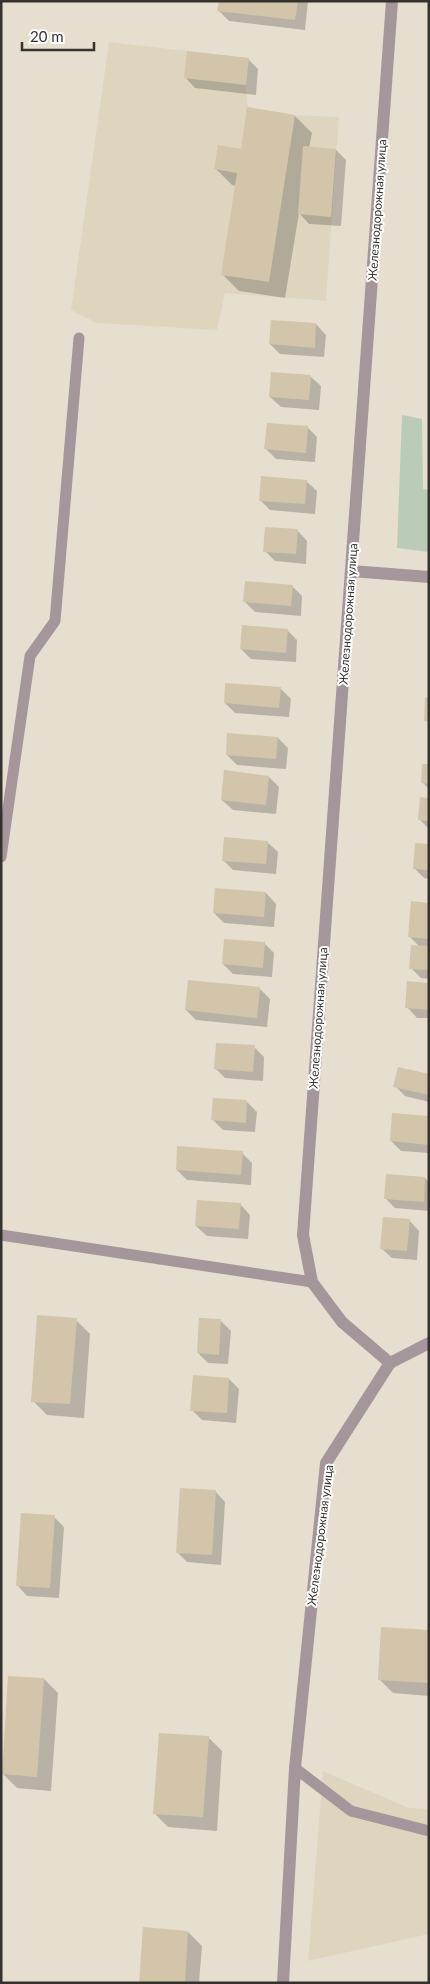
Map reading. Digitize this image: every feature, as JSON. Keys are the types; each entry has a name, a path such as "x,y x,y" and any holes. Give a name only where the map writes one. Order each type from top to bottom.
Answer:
{"street":[{"name":"Железнодорожная улица","path":"283,1983 295,1768 326,1462 390,1363 342,1322 312,1282 303,1235 392,1"},
{"path":"351,571 429,577"},
{"path":"390,1363 429,1343"}],"lane":[{"path":"1,857 30,656 55,621 79,338"},
{"path":"1,1235 312,1282"},
{"path":"295,1768 351,1811 429,1831"}],"shaded area":[{"path":"109,42 249,58 246,85 248,107 295,115 339,117 326,301 225,293 217,330 97,323 71,310"},
{"path":"323,1771 409,1808 429,1809 429,1934 308,1961"}],"green space":[{"path":"402,415 422,419 423,489 429,490 429,552 397,548"}],"building":[{"path":"219,1 298,1 295,20 217,11"},
{"path":"187,51 249,58 246,85 184,78"},
{"path":"247,107 295,115 269,282 221,275 237,173 214,169 218,145 241,149"},
{"path":"303,146 336,149 331,217 298,214"},
{"path":"271,320 316,323 315,348 269,344"},
{"path":"271,372 311,375 309,400 269,397"},
{"path":"267,423 308,426 306,453 264,449"},
{"path":"261,476 307,480 305,504 259,501"},
{"path":"265,527 298,529 296,554 263,552"},
{"path":"245,581 293,585 291,606 243,602"},
{"path":"242,625 288,629 286,653 240,649"},
{"path":"225,683 281,687 279,708 224,703"},
{"path":"425,697 429,698 429,722 424,721"},
{"path":"227,733 278,737 276,759 226,755"},
{"path":"422,764 429,764 429,784 421,783"},
{"path":"224,770 269,776 266,805 221,800"},
{"path":"420,797 429,798 429,821 418,820"},
{"path":"224,837 268,841 266,864 222,861"},
{"path":"415,843 429,844 429,870 413,869"},
{"path":"215,888 266,892 264,917 213,913"},
{"path":"411,901 429,903 429,939 408,937"},
{"path":"224,939 265,942 263,968 222,964"},
{"path":"411,945 429,946 429,970 409,969"},
{"path":"188,980 260,987 257,1018 185,1010"},
{"path":"407,981 429,983 429,1010 405,1008"},
{"path":"216,1043 255,1045 253,1072 214,1069"},
{"path":"398,1067 429,1074 429,1095 393,1087"},
{"path":"213,1098 247,1100 246,1123 211,1120"},
{"path":"392,1113 429,1116 429,1145 390,1141"},
{"path":"177,1146 243,1151 241,1175 176,1170"},
{"path":"386,1174 425,1177 424,1202 384,1199"},
{"path":"197,1200 241,1203 239,1229 195,1226"},
{"path":"383,1217 410,1219 407,1251 380,1249"},
{"path":"37,1315 77,1318 70,1404 31,1402"},
{"path":"199,1318 221,1319 219,1355 197,1353"},
{"path":"193,1375 229,1378 227,1413 190,1411"},
{"path":"180,1488 216,1490 212,1555 176,1553"},
{"path":"21,1513 55,1515 50,1588 16,1586"},
{"path":"381,1627 429,1630 429,1683 378,1680"},
{"path":"8,1676 44,1678 37,1777 2,1774"},
{"path":"159,1733 209,1736 203,1817 153,1814"},
{"path":"143,1927 188,1931 185,1983 139,1983"}]}
